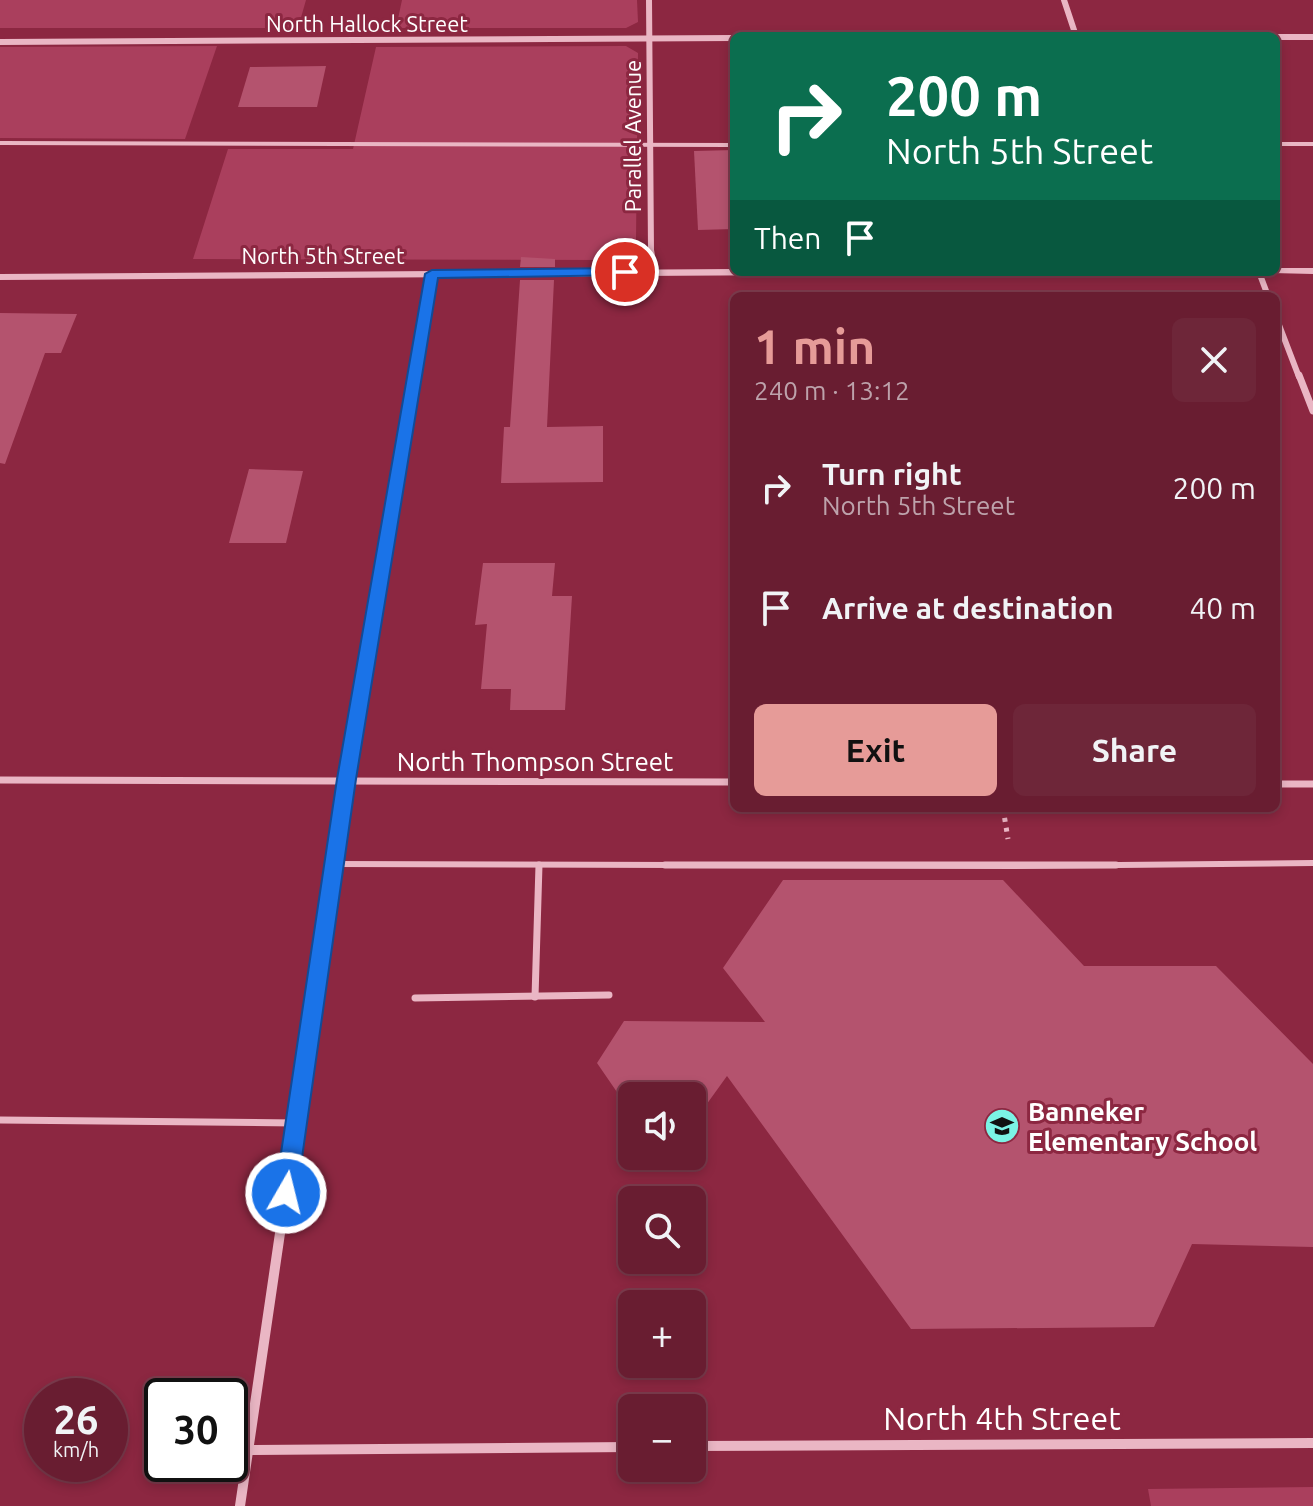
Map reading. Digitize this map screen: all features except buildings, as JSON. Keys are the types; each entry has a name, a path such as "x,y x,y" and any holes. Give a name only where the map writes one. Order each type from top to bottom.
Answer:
{"street":[{"name":"Parallel Avenue","path":"649,0 651,250 655,272"},
{"path":"1064,0 1075,32"},
{"path":"1280,37 1313,37"},
{"name":"North Hallock Street","path":"0,42 730,38"},
{"path":"1280,271 1313,271"},
{"name":"North 5th Street","path":"0,277 730,272"},
{"path":"432,274 347,779 248,1450 618,1447"},
{"path":"1280,327 1313,411"},
{"name":"North Thompson Street","path":"0,780 730,782"},
{"path":"1280,784 1313,784"},
{"name":"North 4th Street","path":"706,1446 1313,1443"},
{"path":"240,1506 243,1482"}],"lane":[{"path":"0,143 730,145"},
{"path":"1280,144 1313,144"},
{"path":"335,864 1014,866 1313,863"},
{"path":"535,997 539,865"},
{"path":"415,998 609,995"},
{"path":"0,1120 296,1123"}],"shaded area":[{"path":"0,0 306,0 298,28 0,28"},
{"path":"402,0 637,0 638,22 626,28 396,28"},
{"path":"217,46 185,139 0,138 0,47"},
{"path":"626,46 638,53 636,240 631,254 606,260 193,259 228,149 353,149 376,47"},
{"path":"1313,1487 1313,1506 1151,1506 1148,1489"}],"place":[{"name":"Banneker Elementary School","path":"1002,1126"}],"route":[{"path":"286,1193 347,779 432,274 625,272"}]}
